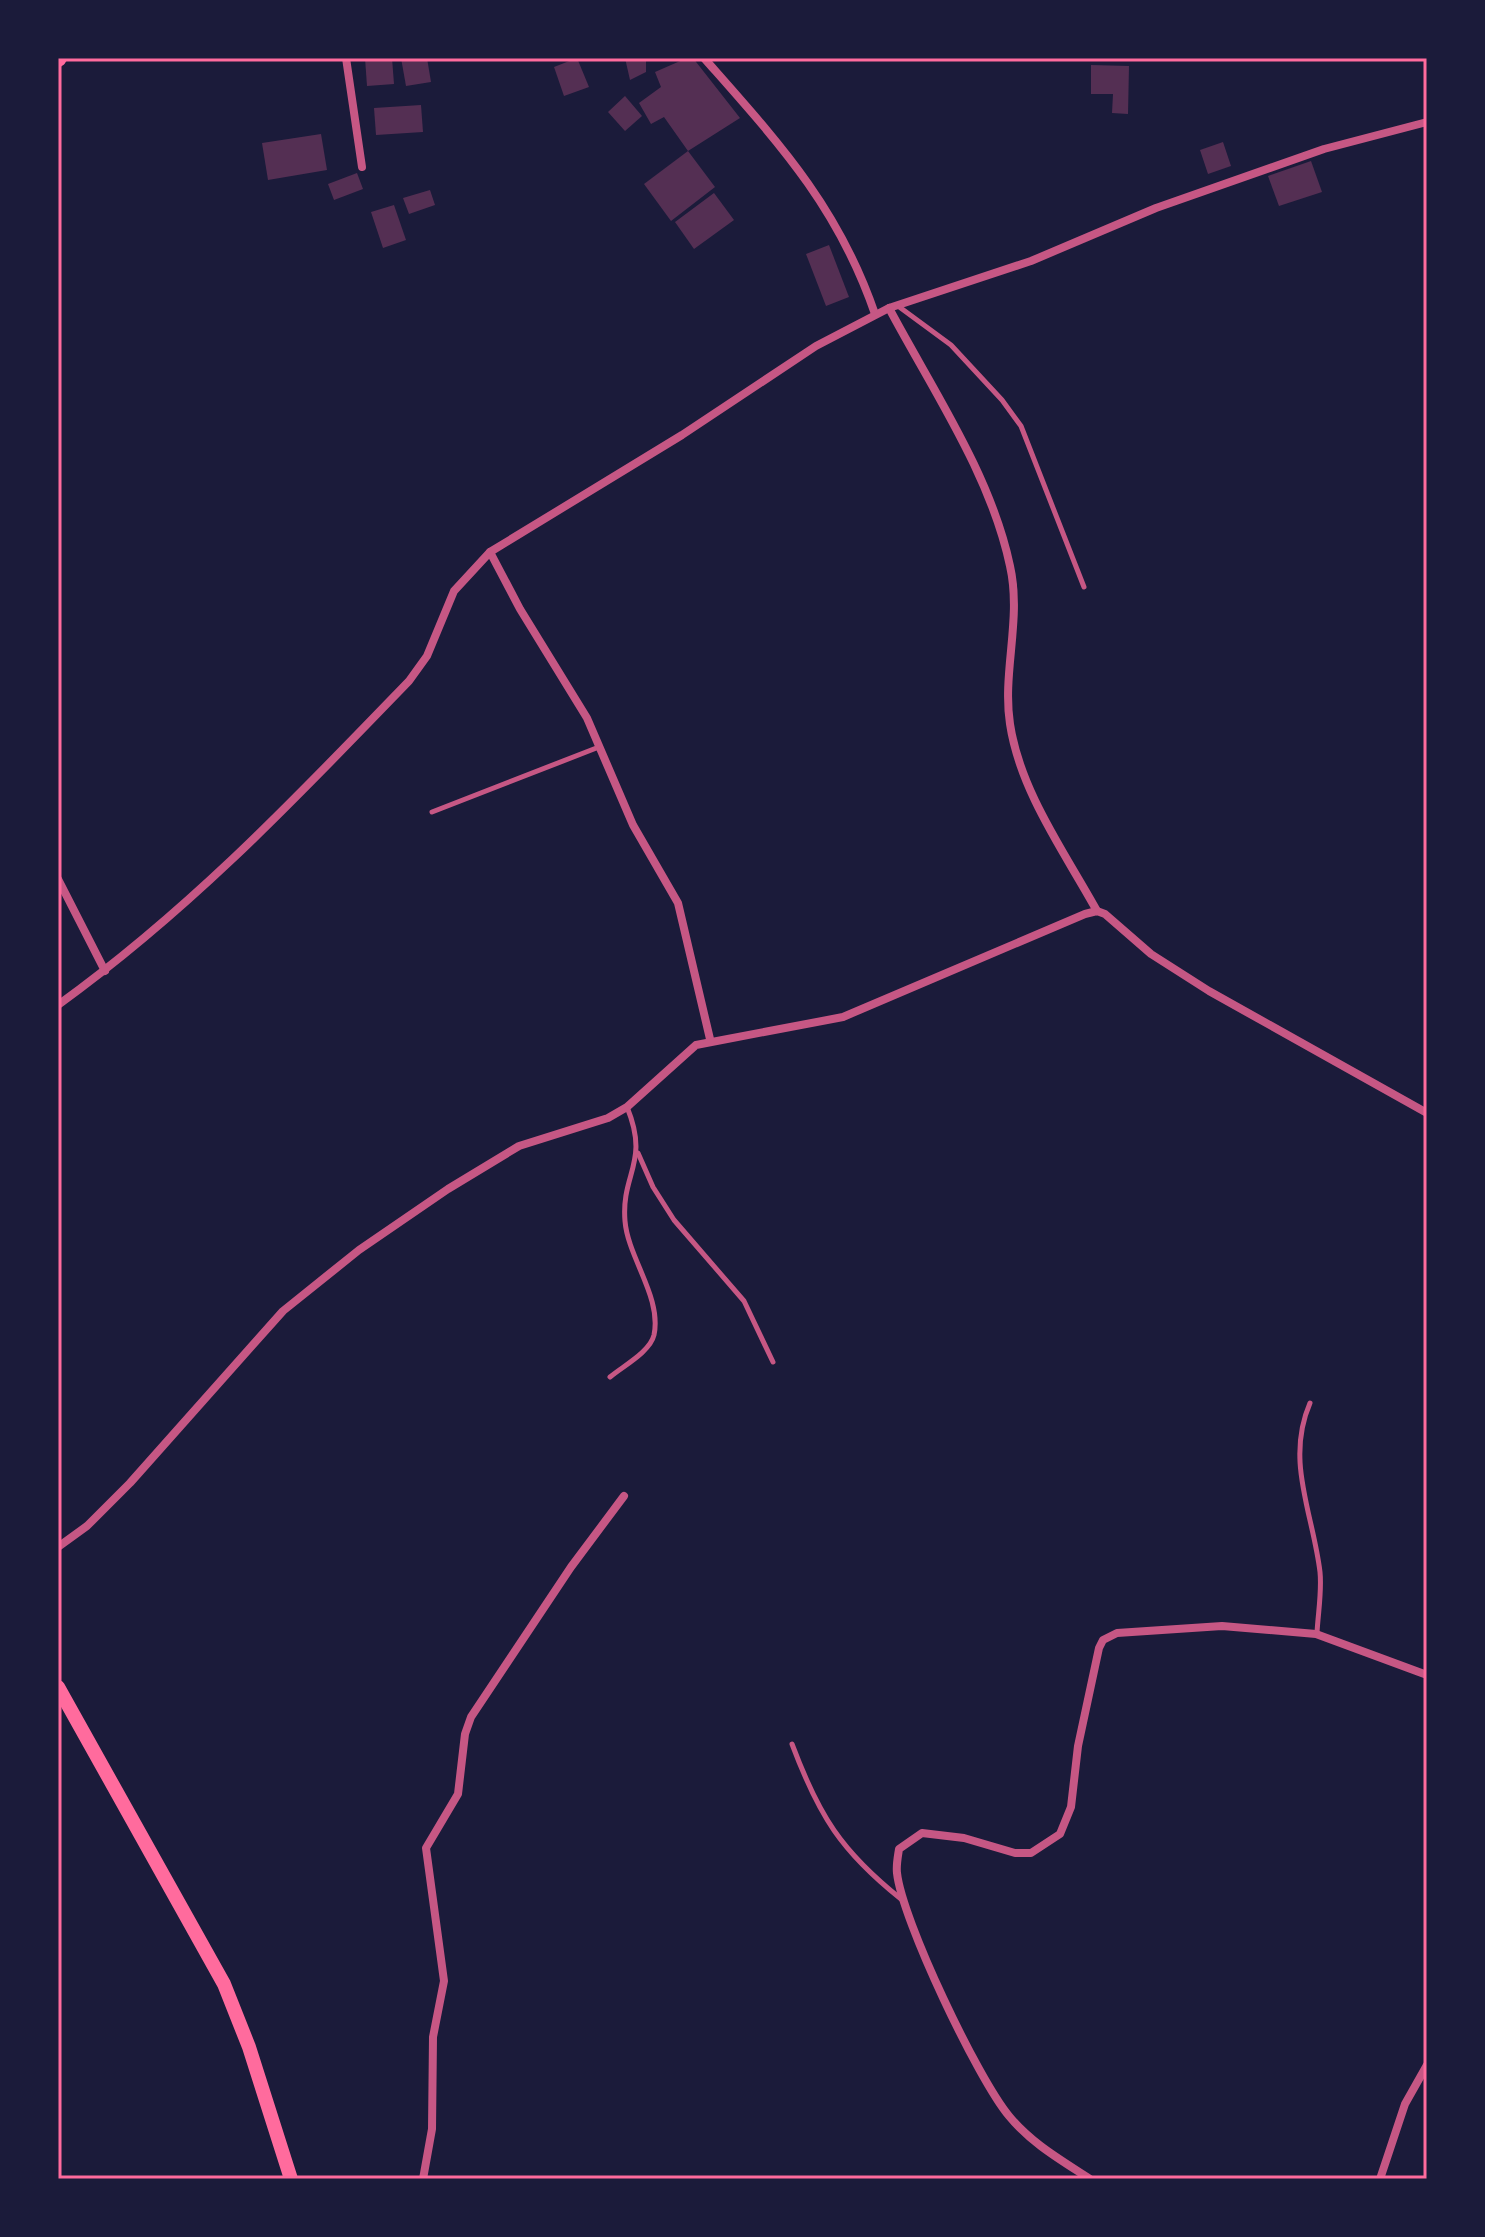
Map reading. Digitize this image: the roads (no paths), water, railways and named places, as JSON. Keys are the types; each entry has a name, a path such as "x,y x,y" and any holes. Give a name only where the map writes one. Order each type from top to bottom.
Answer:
{"main road":[{"path":"58,1687 224,1984 249,2047 291,2179"}],"street":[{"path":"346,58 362,167"},
{"path":"704,58 822,200 852,254 875,314"},
{"path":"58,1005 105,971 225,870 409,681 427,656 454,591 490,552 682,435 816,346 875,314 1031,261 1156,208 1254,173 1324,149 1427,122"},
{"path":"893,307 993,509 1011,567 1015,615 1010,722 1020,768 1097,911 1112,918 1151,954 1209,991 1427,1113"},
{"path":"490,552 520,609 587,718 633,825 678,903 710,1039"},
{"path":"58,879 105,971"},
{"path":"58,1547 87,1526 130,1483 274,1321 317,1282 448,1189 519,1146 608,1118 627,1107 696,1045 710,1039 822,1024 1097,911"},
{"path":"423,2179 432,2129 433,2037 444,1981 426,1848 458,1794 465,1734 471,1717 563,1579 624,1496"},
{"path":"1090,2179 1039,2146 1008,2115 981,2071 927,1960 905,1902 896,1872 899,1849 922,1833 964,1838 1015,1853 1031,1853 1060,1834 1071,1807 1078,1746 1103,1640 1117,1633 1222,1626 1316,1634 1427,1675"},
{"path":"1380,2179 1405,2104 1427,2065"}],"lane":[{"path":"893,307 951,345 1002,400 1021,426 1084,587"},
{"path":"432,812 599,747"},
{"path":"627,1107 638,1152 653,1187 674,1220 744,1301 773,1362"},
{"path":"610,1377 646,1348 654,1336 654,1315 625,1225 625,1204 638,1152"},
{"path":"1310,1403 1301,1423 1297,1447 1320,1572 1316,1634"},
{"path":"792,1744 823,1816 840,1843 868,1872 905,1902"}]}
